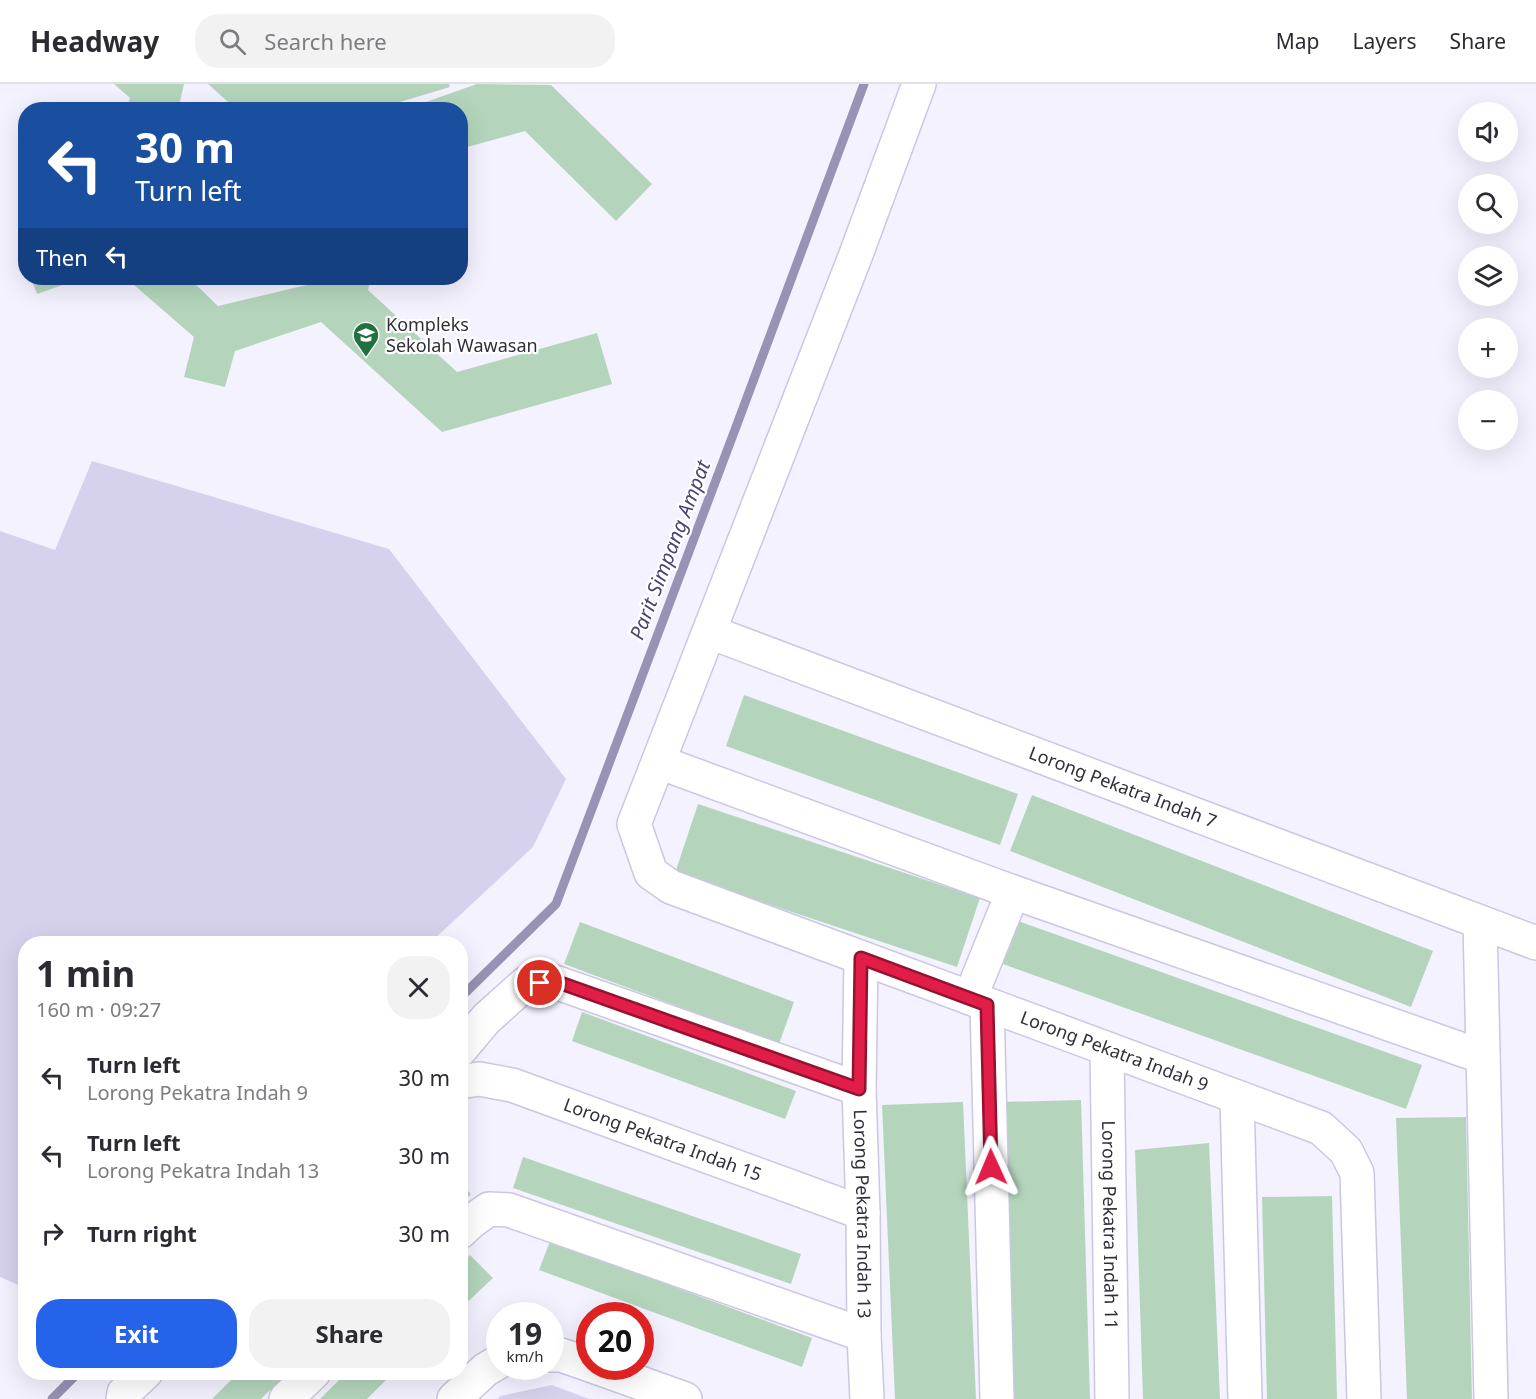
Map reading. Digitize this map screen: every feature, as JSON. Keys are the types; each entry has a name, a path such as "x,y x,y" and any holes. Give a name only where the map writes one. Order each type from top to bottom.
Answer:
{"street":[{"name":"Lorong Pekatra Indah 9","path":"919,84 855,257 634,824 651,873 671,887 1321,1128 1346,1151 1358,1173 1364,1399"},
{"name":"Lorong Pekatra Indah 7","path":"710,632 1536,943"},
{"path":"659,762 1013,892 1483,1057"},
{"path":"997,1399 979,1001 1013,892"},
{"path":"1480,922 1491,1399"},
{"name":"Lorong Pekatra Indah 13","path":"861,958 859,1089 867,1399"},
{"path":"468,1040 486,1019 525,984 555,981 859,1089"},
{"name":"Lorong Pekatra Indah 11","path":"1107,1049 1112,1399"},
{"name":"Lorong Pekatra Indah 15","path":"468,1081 479,1079 512,1085 863,1213"},
{"path":"1237,1097 1245,1399"},
{"path":"468,1225 489,1209 509,1210 864,1335"},
{"path":"454,1399 486,1369"},
{"path":"123,1399 124,1393 138,1380"},
{"path":"286,1399 306,1380"},
{"path":"631,1380 686,1399"}],"shaded area":[{"path":"92,461 389,549 566,779 533,847 438,936 18,936 18,1285 0,1277 0,531 55,550"},
{"path":"552,1385 589,1399 498,1399 500,1396"}],"building":[{"path":"114,84 184,84 180,102 129,102 130,98"},
{"path":"208,84 449,84 450,87 400,102 228,102"},
{"path":"477,84 551,85 652,184 616,221 525,131 468,147 468,102 426,102"},
{"path":"34,285 62,285 37,294"},
{"path":"134,285 196,285 218,306 307,285 369,285 368,290 457,372 597,333 612,384 442,432 321,322 235,351 225,387 184,377 194,337"},
{"path":"744,695 1018,794 1000,845 726,746"},
{"path":"1032,795 1433,951 1411,1007 1010,851"},
{"path":"698,804 980,898 957,967 675,873"},
{"path":"1018,921 1422,1065 1406,1109 1003,964"},
{"path":"580,922 794,1002 779,1044 564,964"},
{"path":"582,1012 796,1091 785,1119 572,1041"},
{"path":"1081,1100 1090,1399 1010,1399 1001,1102"},
{"path":"963,1102 976,1399 895,1399 882,1105"},
{"path":"1466,1117 1472,1399 1407,1399 1396,1118"},
{"path":"1209,1143 1220,1399 1143,1399 1135,1150"},
{"path":"523,1157 801,1254 791,1284 513,1188"},
{"path":"1332,1196 1337,1399 1267,1399 1262,1197"},
{"path":"550,1241 812,1338 802,1367 654,1312 654,1302 626,1302 539,1270"},
{"path":"470,1255 493,1278 468,1301 468,1257"},
{"path":"231,1380 280,1380 261,1399 212,1399"},
{"path":"339,1380 386,1380 367,1399 320,1399"}],"waterway":[{"name":"Parit Simpang Ampat","path":"468,990 556,904 864,84"},
{"name":"Parit Simpang Ampat","path":"52,1399 71,1380"}],"place":[{"name":"Kompleks Sekolah Wawasan","path":"366,358"}],"route":[{"path":"540,983 555,981 859,1089 861,958 987,1005 991,1167"}]}
